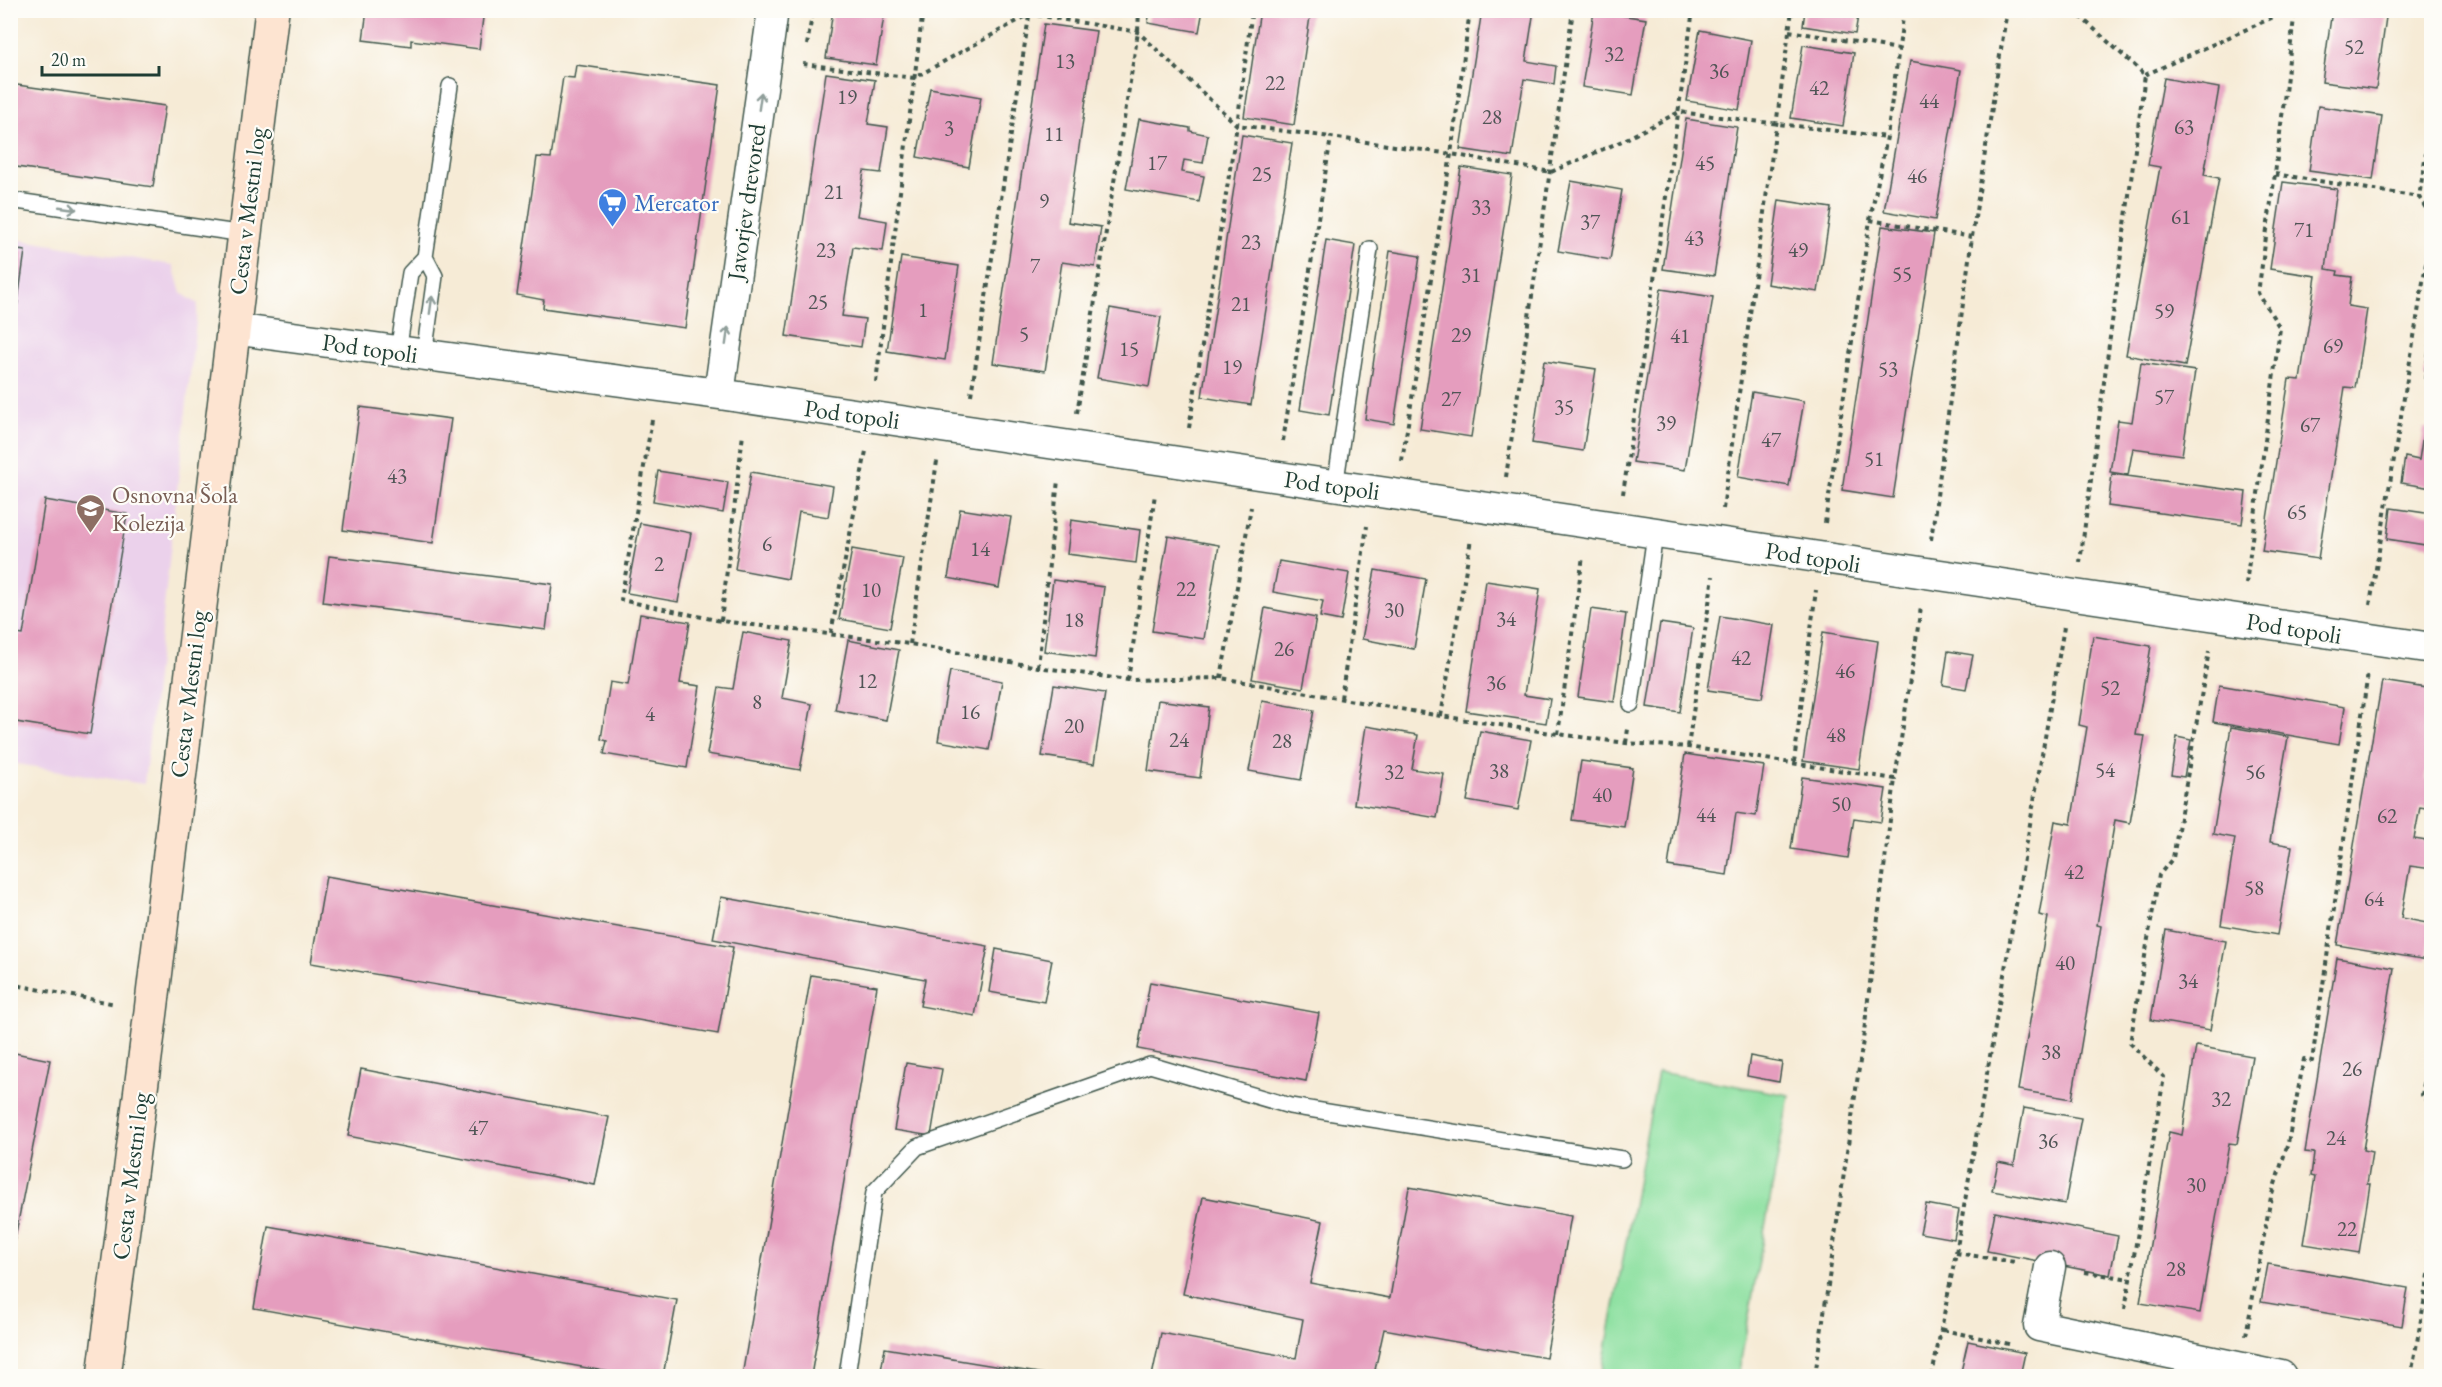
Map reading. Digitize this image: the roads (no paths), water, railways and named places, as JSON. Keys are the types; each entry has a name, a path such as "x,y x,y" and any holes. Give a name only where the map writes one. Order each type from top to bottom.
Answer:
{"street":[{"name":"Cesta v Mestni log","path":"104,1377 151,1011 272,10"},
{"name":"Javorjev drevored","path":"734,396 773,10"},
{"name":"Pod topoli","path":"232,329 734,396 2432,648"},
{"path":"2050,1267 2039,1326 2281,1377"}],"lane":[{"path":"411,354 410,273 425,257 450,86"},
{"path":"10,200 244,234"},
{"path":"1335,486 1370,249"},
{"path":"411,354 435,276 425,257"},
{"path":"1631,704 1655,534"},
{"path":"847,1377 874,1192 917,1147 1150,1065 1290,1106 1622,1159"}],"place":[{"name":"Mercator","path":"613,228"},
{"name":"Osnovna Šola Kolezija","path":"91,534"}]}
